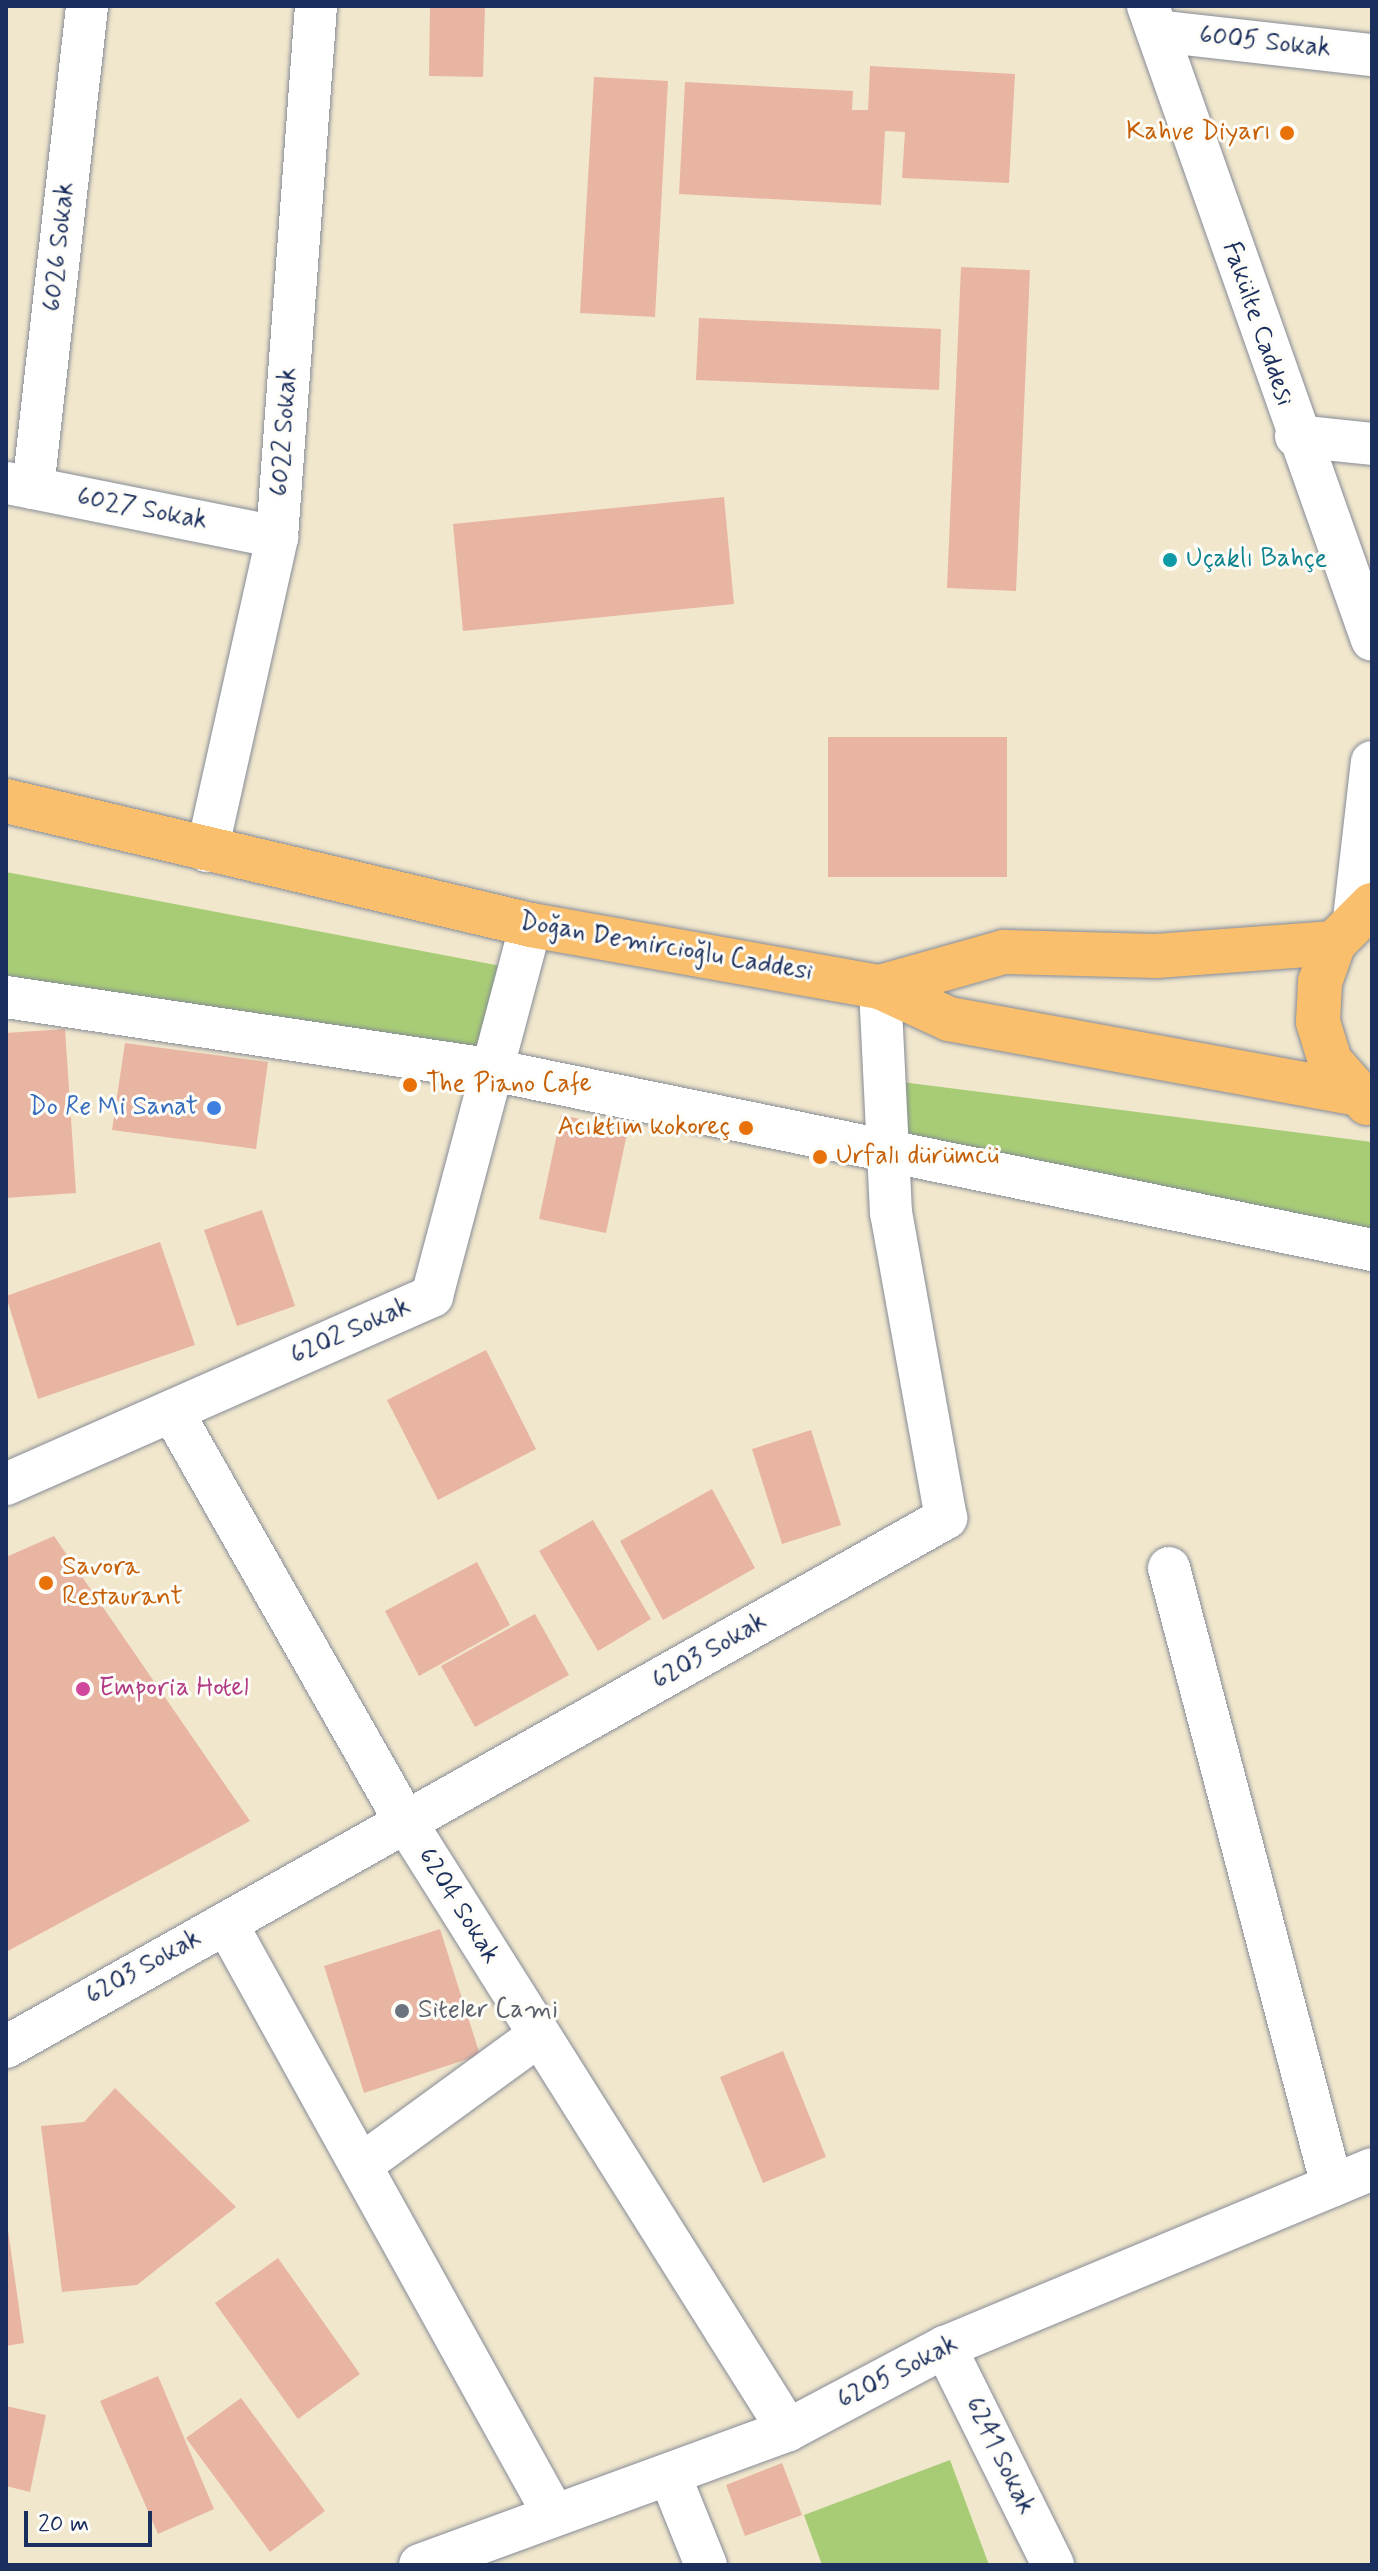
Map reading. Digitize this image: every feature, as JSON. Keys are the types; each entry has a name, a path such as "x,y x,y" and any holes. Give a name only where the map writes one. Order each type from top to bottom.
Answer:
{"main road":[{"name":"Doğan Demircioğlu Caddesi","path":"6,801 207,851 531,925 880,987 1004,952 1156,956 1353,922"},
{"path":"1353,922 1320,982 1318,1022 1330,1061 1362,1100"},
{"path":"880,987 949,1019 1362,1100"}],"street":[{"name":"6026 Sokak","path":"19,486 87,6"},
{"name":"6022 Sokak","path":"207,851 277,537 316,6"},
{"name":"6005 Sokak","path":"1153,19 1372,55"},
{"name":"Fakülte Caddesi","path":"1153,19 1296,436 1372,640"},
{"path":"1296,436 1372,444"},
{"name":"6027 Sokak","path":"19,486 277,537"},
{"path":"1353,922 1372,762"},
{"name":"6202 Sokak","path":"6,1484 432,1296 531,925"},
{"name":"6203 Sokak","path":"6,2047 946,1518 891,1213 880,987"},
{"path":"6,997 492,1070 889,1155 1372,1250"},
{"name":"6204 Sokak","path":"172,1411 407,1824 788,2430"},
{"path":"1169,1568 1332,2186"},
{"path":"226,1923 554,2515"},
{"path":"361,2165 539,2035"},
{"name":"6205 Sokak","path":"420,2565 670,2476 788,2430 945,2347 1372,2169"},
{"name":"6241 Sokak","path":"945,2347 1053,2565"},
{"path":"670,2476 706,2565"}],"green space":[{"path":"6,872 501,966 483,1059 6,975"},
{"path":"886,1080 1372,1142 1372,1250 889,1155"},
{"path":"950,2460 989,2565 822,2565 804,2515"}],"building":[{"path":"430,6 485,6 483,77 429,76"},
{"path":"870,66 1015,74 1009,183 902,178 905,132 885,131 881,205 679,194 685,82 853,91 852,110 868,110"},
{"path":"594,77 668,81 655,317 580,313"},
{"path":"961,267 1030,270 1016,591 947,588"},
{"path":"699,318 941,329 939,390 696,380"},
{"path":"724,497 734,604 463,631 453,524"},
{"path":"828,737 1007,737 1007,877 828,877"},
{"path":"65,1029 76,1193 6,1198 6,1033"},
{"path":"125,1043 268,1062 256,1149 112,1130"},
{"path":"561,1115 628,1129 606,1233 539,1219"},
{"path":"262,1210 295,1306 237,1326 204,1230"},
{"path":"160,1242 195,1345 38,1399 6,1296"},
{"path":"486,1350 536,1449 438,1500 387,1400"},
{"path":"811,1430 841,1525 782,1544 752,1449"},
{"path":"712,1489 755,1568 663,1620 620,1541"},
{"path":"593,1520 651,1619 598,1651 539,1551"},
{"name":"Emporia Hotel","path":"54,1536 250,1821 6,1952 6,1557"},
{"path":"477,1562 510,1625 419,1676 385,1611"},
{"path":"535,1614 569,1675 475,1727 441,1666"},
{"name":"Siteler Cami","path":"440,1929 480,2055 364,2093 324,1966"},
{"path":"783,2051 826,2157 763,2183 720,2077"},
{"path":"115,2088 236,2207 137,2285 62,2292 41,2126 84,2122"},
{"path":"6,2216 24,2343 6,2346"},
{"path":"278,2258 360,2374 298,2419 215,2303"},
{"path":"158,2376 214,2509 158,2534 100,2401"},
{"path":"241,2398 325,2511 270,2552 186,2438"},
{"path":"6,2406 46,2415 30,2492 6,2486"},
{"path":"782,2463 802,2515 745,2536 726,2485"}],"place":[{"name":"Kahve Diyarı","path":"1287,133"},
{"name":"Uçaklı Bahçe","path":"1170,560"},
{"name":"The Piano Cafe","path":"410,1085"},
{"name":"Do Re Mi Sanat","path":"214,1108"},
{"name":"Acıktım kokoreç","path":"746,1128"},
{"name":"Urfalı dürümcü","path":"820,1157"},
{"name":"Savora Restaurant","path":"46,1583"},
{"name":"Emporia Hotel","path":"83,1689"},
{"name":"Siteler Cami","path":"402,2011"}]}
